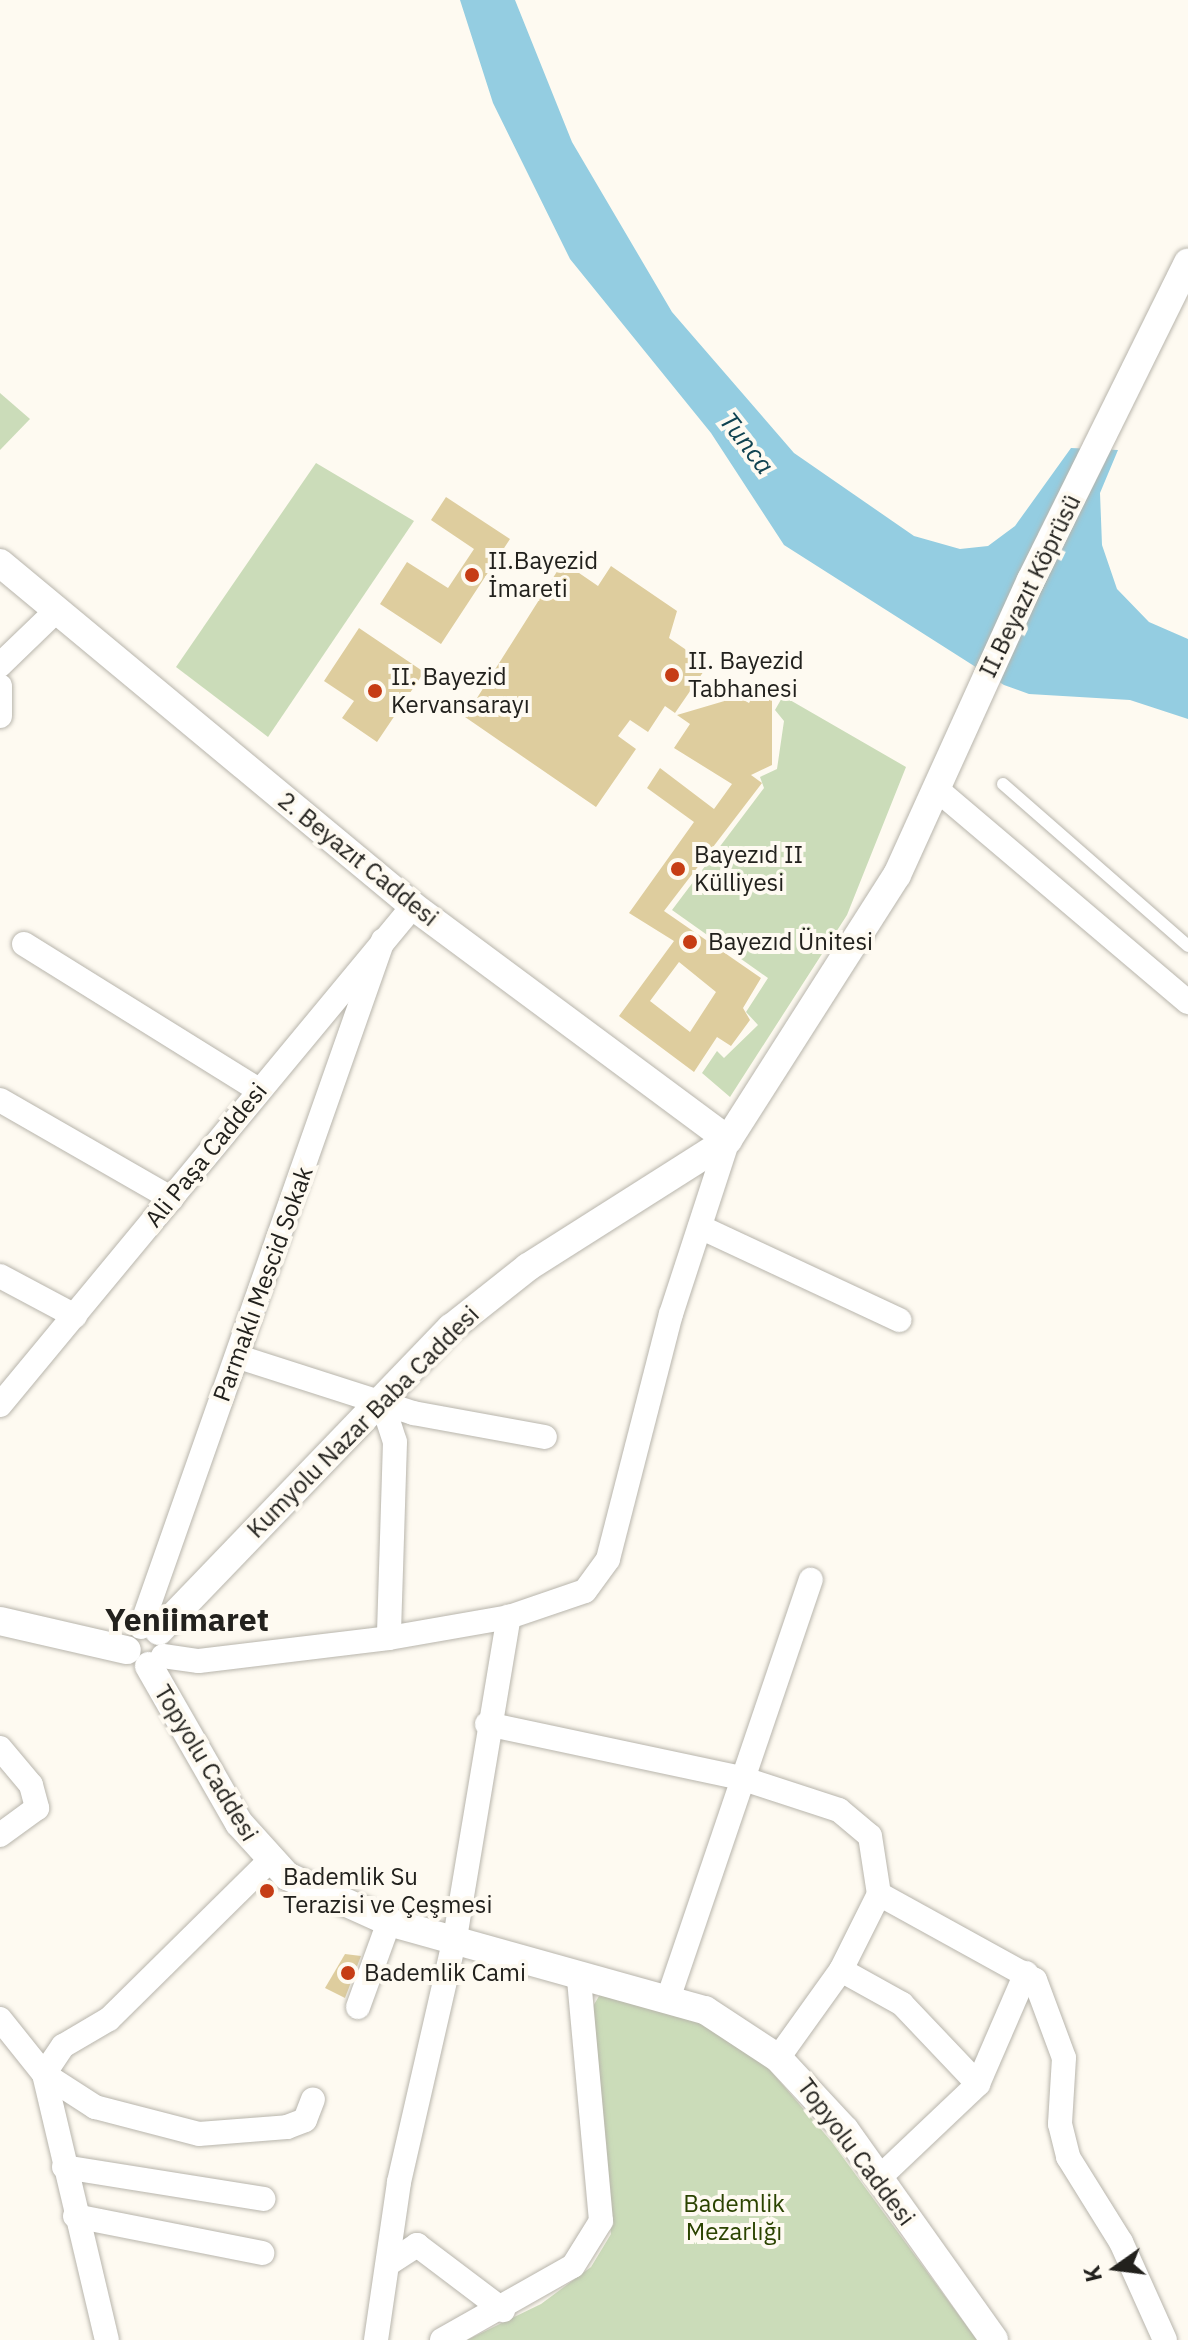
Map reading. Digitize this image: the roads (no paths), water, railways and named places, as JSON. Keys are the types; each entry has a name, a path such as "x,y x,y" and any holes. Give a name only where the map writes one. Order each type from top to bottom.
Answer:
{"street":[{"name":"II.Beyazıt Köprüsü","path":"954,749 1188,263"},
{"name":"2. Beyazıt Caddesi","path":"0,563 413,906 728,1140"},
{"path":"0,665 56,611"},
{"path":"0,686 0,716"},
{"name":"Kumyolu Nazar Baba Caddesi","path":"148,1646 381,1399 488,1297 728,1140 897,875 940,792 954,749"},
{"path":"940,792 1188,1002"},
{"name":"Ali Paşa Caddesi","path":"0,1405 172,1199 257,1089 413,906"},
{"name":"Parmaklı Mescid Sokak","path":"148,1646 176,1515 239,1357 383,940"},
{"path":"24,944 257,1089"},
{"path":"0,1100 172,1199"},
{"path":"0,1621 148,1646 199,1661 389,1638 509,1617 575,1597 602,1572 700,1227 728,1140"},
{"path":"700,1227 899,1320"},
{"path":"0,1276 75,1316"},
{"path":"239,1357 381,1399 413,1413 545,1437"},
{"path":"381,1399 395,1442 389,1638"},
{"path":"668,1999 811,1580"},
{"path":"376,2340 399,2182 455,1938 487,1724 509,1617"},
{"name":"Topyolu Caddesi","path":"148,1646 268,1862 389,1922 455,1938 579,1980 668,1999 730,2022 778,2058 819,2098 994,2340"},
{"path":"487,1724 741,1778 839,1810 863,1826 874,1850 879,1894 841,1970 778,2058"},
{"path":"0,1748 31,1785 37,1808 0,1835"},
{"path":"107,2340 75,2216 44,2074 63,2046 109,2019 268,1862"},
{"path":"879,1894 1026,1973 1049,2005 1064,2058 1060,2124 1068,2157 1121,2242 1165,2340"},
{"path":"358,2007 389,1922"},
{"path":"841,1970 902,2004 978,2084"},
{"path":"879,2178 978,2084 1026,1973"},
{"path":"442,2340 503,2310 573,2266 601,2221 579,1980"},
{"path":"0,2019 44,2074 95,2107 199,2134 287,2127 305,2120 313,2099"},
{"path":"64,2167 263,2199"},
{"path":"75,2216 262,2253"},
{"path":"388,2264 417,2245 503,2310"}],"lane":[{"path":"1003,784 1188,946"}],"water":[{"name":"Tunca","path":"460,0 515,0 572,142 672,312 794,453 914,536 960,549 988,546 1015,526 1071,448 1118,450 1100,493 1102,545 1117,589 1149,622 1188,639 1188,719 1130,700 1029,694 1004,685 784,545 711,433 570,259 493,103"}],"place":[{"name":"II.Bayezid İmareti","path":"472,575"},
{"name":"II. Bayezid Tabhanesi","path":"672,675"},
{"name":"II. Bayezid Kervansarayı","path":"375,691"},
{"name":"Bayezıd II Külliyesi","path":"678,869"},
{"name":"Bayezıd Ünitesi","path":"690,942"},
{"name":"Bademlik Su Terazisi ve Çeşmesi","path":"267,1891"},
{"name":"Bademlik Cami","path":"348,1973"}],"district":[{"name":"Yeniimaret","path":"187,1619"}],"park label":[{"name":"Bademlik Mezarlığı","path":"734,2218"}]}
